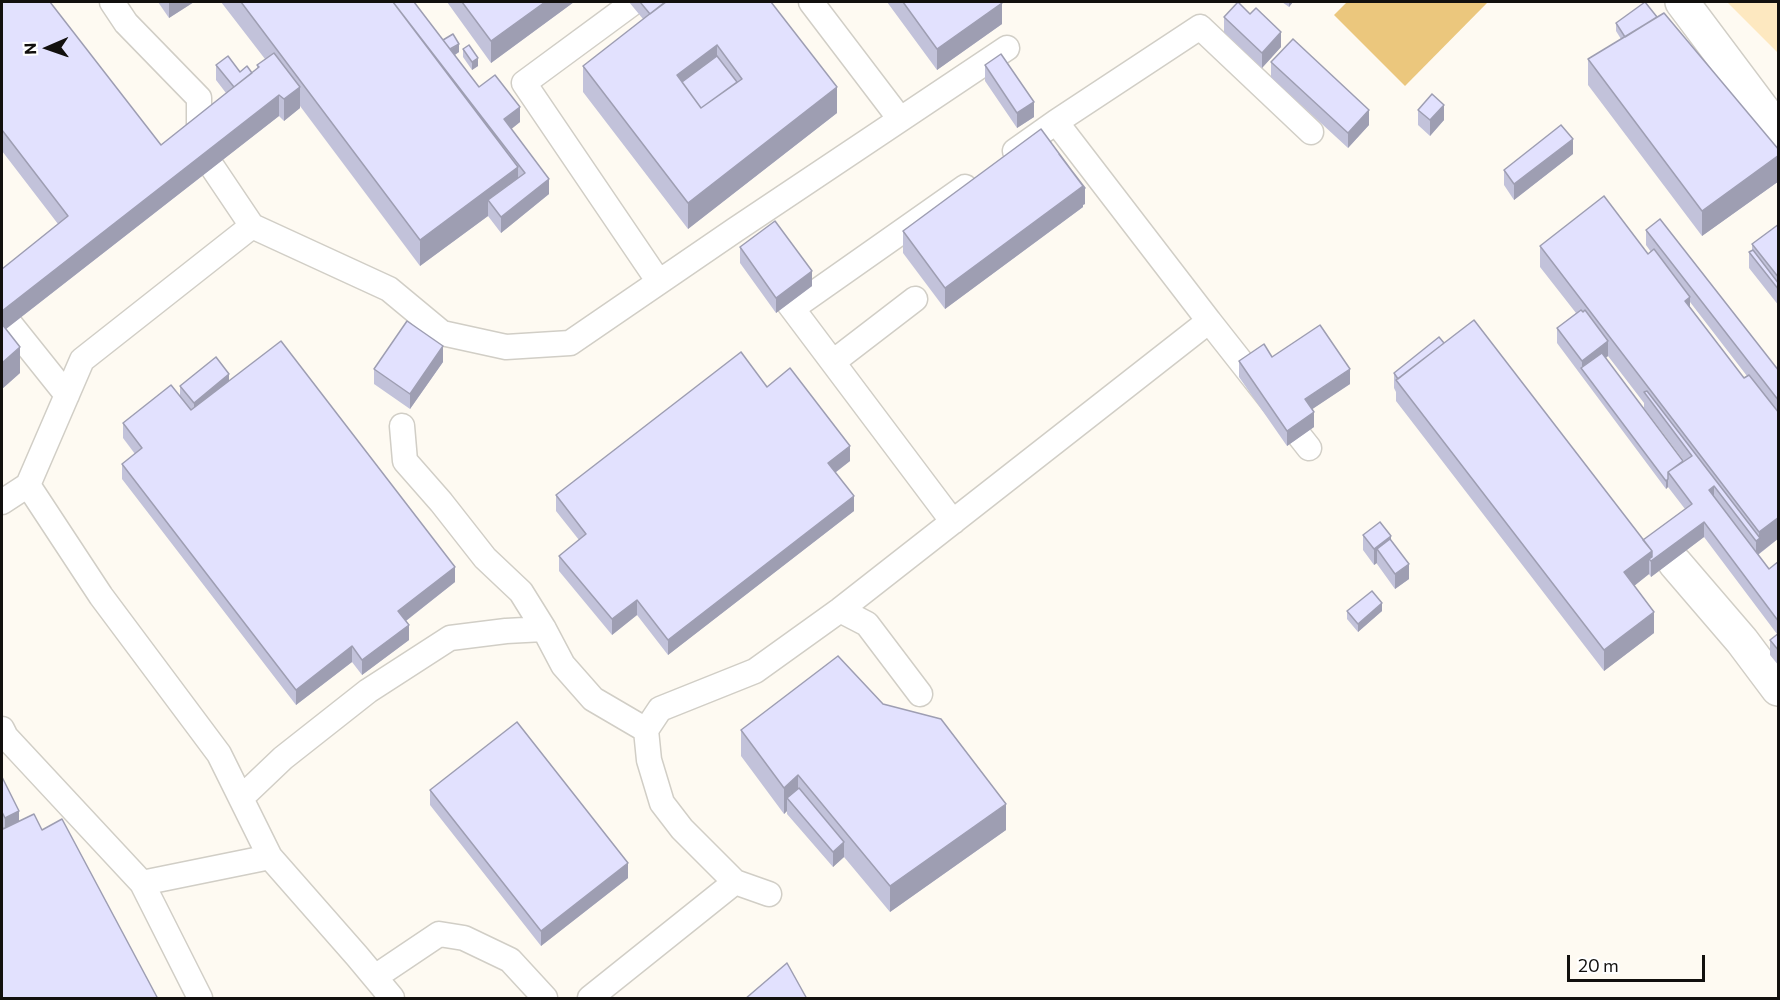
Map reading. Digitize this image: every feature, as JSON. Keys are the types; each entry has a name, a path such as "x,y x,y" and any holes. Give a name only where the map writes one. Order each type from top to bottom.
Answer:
{"street":[{"path":"1682,2 1779,130"},
{"path":"1675,563 1742,641 1779,689"}],"lane":[{"path":"112,2 126,23 199,98 199,136"},
{"path":"634,2 524,83 659,282"},
{"path":"811,2 900,119"},
{"path":"793,308 992,167 1030,127 1056,122 1200,27 1311,132"},
{"path":"213,168 252,226 389,289 442,333 506,347 570,343 659,282 741,239 900,119 1000,62"},
{"path":"1056,122 1309,448"},
{"path":"2,502 28,485 82,360 252,226"},
{"path":"773,282 953,522"},
{"path":"833,362 915,299"},
{"path":"769,894 735,882 682,829 662,803 649,760 646,730 660,709 755,671 840,610 1209,321"},
{"path":"11,325 67,394"},
{"path":"402,426 405,461 441,502 484,558 521,592 563,665 593,699 646,730"},
{"path":"28,485 101,596 219,754 270,857 392,999"},
{"path":"840,610 867,624 920,694"},
{"path":"241,798 283,758 368,691 450,638 544,629"},
{"path":"2,729 6,737 142,883 200,999"},
{"path":"142,883 270,857"},
{"path":"590,999 735,882"},
{"path":"375,977 439,934 464,938 510,960 545,999"}],"shaded area":[{"path":"1347,2 1488,2 1405,86 1334,15"},
{"path":"1727,2 1778,2 1778,53"}],"building":[{"path":"2,2 50,2 161,145 274,53 300,87 284,99 279,95 2,311 2,269 68,216 2,130"},
{"path":"241,2 393,2 518,167 420,240"},
{"path":"393,2 414,2 479,87 495,75 520,107 504,119 549,179 501,217 488,200 525,173"},
{"path":"462,2 545,2 491,41"},
{"path":"640,2 666,2 650,14"},
{"path":"665,2 771,2 837,87 688,203 583,66","holes":["717,45 742,79 701,108 677,75"]},
{"path":"903,2 1001,2 1002,3 937,49"},
{"path":"1238,2 1250,14 1256,8 1281,32 1262,53 1224,17"},
{"path":"1645,2 1657,17 1625,37 1616,23"},
{"path":"1664,13 1779,150 1779,155 1702,211 1588,59"},
{"path":"453,34 459,44 450,49 443,40"},
{"path":"1293,39 1369,110 1348,133 1271,62"},
{"path":"469,45 478,58 472,62 463,49"},
{"path":"1001,54 1034,102 1017,113 985,65"},
{"path":"228,56 240,72 247,66 252,73 234,87 216,65"},
{"path":"717,56 737,82 701,108 682,82"},
{"path":"1432,94 1444,105 1430,120 1418,110"},
{"path":"1561,125 1573,139 1514,184 1504,170"},
{"path":"1041,129 1083,186 945,288 903,231"},
{"path":"1604,196 1648,254 1654,249 1690,297 1685,301 1744,378 1749,375 1779,413 1779,517 1759,532 1540,246"},
{"path":"1660,219 1779,371 1779,401 1646,230"},
{"path":"775,221 812,271 776,298 740,247"},
{"path":"1779,224 1779,278 1752,244"},
{"path":"1753,250 1779,284 1779,290 1749,252"},
{"path":"1581,310 1583,312 1585,310 1608,341 1582,361 1557,328"},
{"path":"1474,320 1652,551 1624,572 1654,612 1604,650 1396,380"},
{"path":"407,321 443,346 410,394 374,369"},
{"path":"2,324 20,347 2,363"},
{"path":"1320,325 1350,369 1305,399 1314,412 1287,431 1239,361 1264,344 1272,357"},
{"path":"1439,337 1444,343 1398,379 1394,373"},
{"path":"281,341 455,567 398,611 409,625 362,660 352,646 296,690 122,464 142,448 123,423 171,385 191,410"},
{"path":"741,352 767,387 790,368 850,446 828,463 854,496 668,640 637,600 612,619 559,556 586,534 556,495"},
{"path":"1602,353 1683,461 1668,472 1666,481 1581,368"},
{"path":"216,357 229,374 194,403 180,386"},
{"path":"1647,391 1760,538 1756,541 1714,486 1709,490 1769,569 1779,561 1779,622 1704,522 1651,561 1649,559 1652,557 1652,551 1643,540 1692,504 1668,472 1692,456 1644,392"},
{"path":"1380,522 1391,536 1374,549 1363,535"},
{"path":"1390,539 1409,564 1395,574 1377,549"},
{"path":"1372,591 1382,603 1358,624 1347,611"},
{"path":"1779,633 1779,651 1770,640"},
{"path":"838,656 883,704 941,719 1006,804 890,886 798,775 784,788 741,730"},
{"path":"517,722 628,863 541,931 430,790"},
{"path":"2,777 19,811 5,818 2,812"},
{"path":"799,788 844,842 833,852 787,798"},
{"path":"34,814 42,830 62,819 158,999 2,999 2,826 3,829"},
{"path":"787,963 807,999 745,999"}]}
